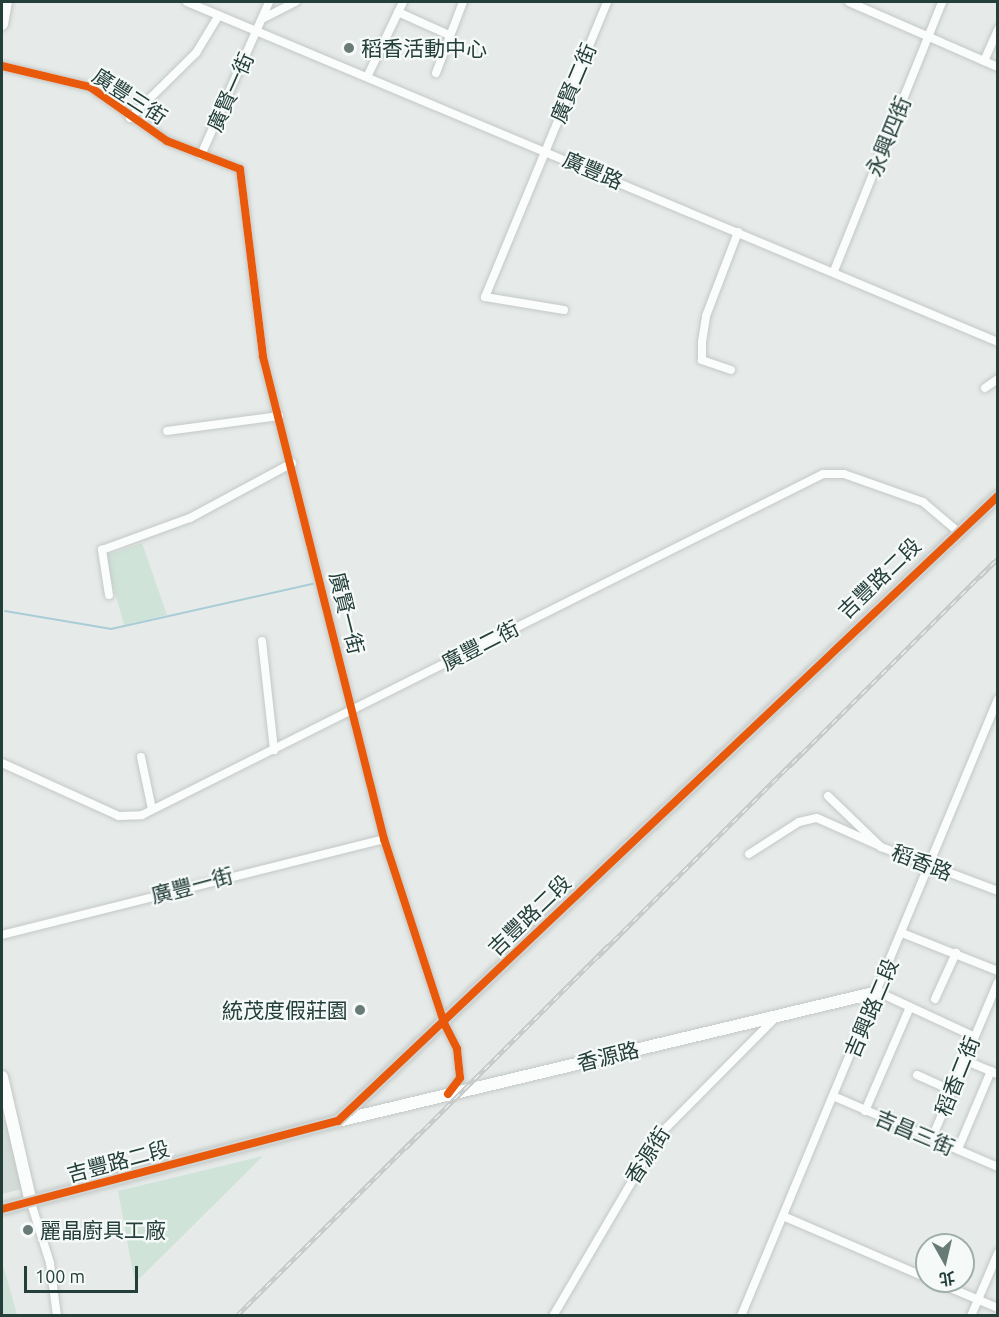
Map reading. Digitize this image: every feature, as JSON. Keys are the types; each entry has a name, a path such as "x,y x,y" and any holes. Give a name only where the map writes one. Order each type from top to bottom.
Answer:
{"main road":[{"name":"吉豐路二段","path":"2,1209 338,1121 444,1023 956,530 998,496"}],"street":[{"path":"2,24 6,2"},
{"name":"廣豐路","path":"187,2 368,75 998,342"},
{"name":"廣賢一街","path":"269,2 201,155 240,169 258,329 351,710 384,839 444,1023 457,1049 460,1078 448,1094"},
{"path":"262,19 296,2"},
{"path":"368,75 403,2"},
{"path":"436,73 449,43 447,34 463,2"},
{"name":"廣賢二街","path":"564,310 484,297 607,2"},
{"path":"849,2 869,5 928,36 998,67"},
{"name":"永興四街","path":"834,271 942,2"},
{"path":"398,12 447,34"},
{"path":"130,118 196,53 219,15"},
{"path":"984,61 998,29"},
{"name":"廣豐三街","path":"2,66 90,87 130,118 201,155"},
{"path":"731,370 702,360 702,342 705,316 738,232"},
{"path":"985,388 998,379"},
{"path":"167,431 279,416"},
{"path":"109,595 102,550 190,518 292,463"},
{"name":"廣豐二街","path":"2,763 119,816 152,809 823,474 844,474 923,502 956,530"},
{"path":"262,641 274,750"},
{"name":"吉興路二段","path":"741,1316 878,992 998,699"},
{"path":"141,757 152,809"},
{"name":"稻香路","path":"828,796 881,847 930,867 997,888"},
{"path":"749,854 799,822 817,818 881,847"},
{"name":"廣豐一街","path":"2,935 384,839"},
{"path":"902,933 998,971"},
{"path":"935,999 956,953"},
{"name":"稻香二街","path":"932,1138 962,1059 998,982"},
{"path":"878,992 973,1036"},
{"name":"香源路","path":"338,1121 774,1019 878,992"},
{"path":"865,1111 910,1007"},
{"name":"香源街","path":"553,1316 663,1129 774,1019"},
{"path":"958,1149 994,1072 962,1059"},
{"path":"917,1075 951,1090"},
{"path":"2,1077 31,1203 50,1263 57,1316"},
{"name":"吉昌三街","path":"833,1096 998,1167"},
{"path":"783,1216 915,1273"},
{"path":"971,1316 998,1253"},
{"path":"963,1293 998,1308"}],"shaded area":[{"path":"2,1120 9,1121 22,1189 2,1194"}],"green space":[{"path":"142,543 167,615 124,625 105,556"},
{"path":"263,1156 135,1283 118,1191"},
{"path":"2,1261 17,1315 2,1315"}],"waterway":[{"path":"5,611 111,629 313,584"}],"railway":[{"path":"236,1316 998,558"}],"cycle path":[{"path":"2,66 90,87 167,141 240,169 263,357 384,839 444,1023 457,1049 460,1078 448,1094"},
{"path":"2,1209 338,1121 998,496"}],"place":[{"name":"稻香活動中心","path":"349,48"},
{"name":"統茂度假莊園","path":"360,1010"},
{"name":"麗晶廚具工廠","path":"28,1230"}]}
